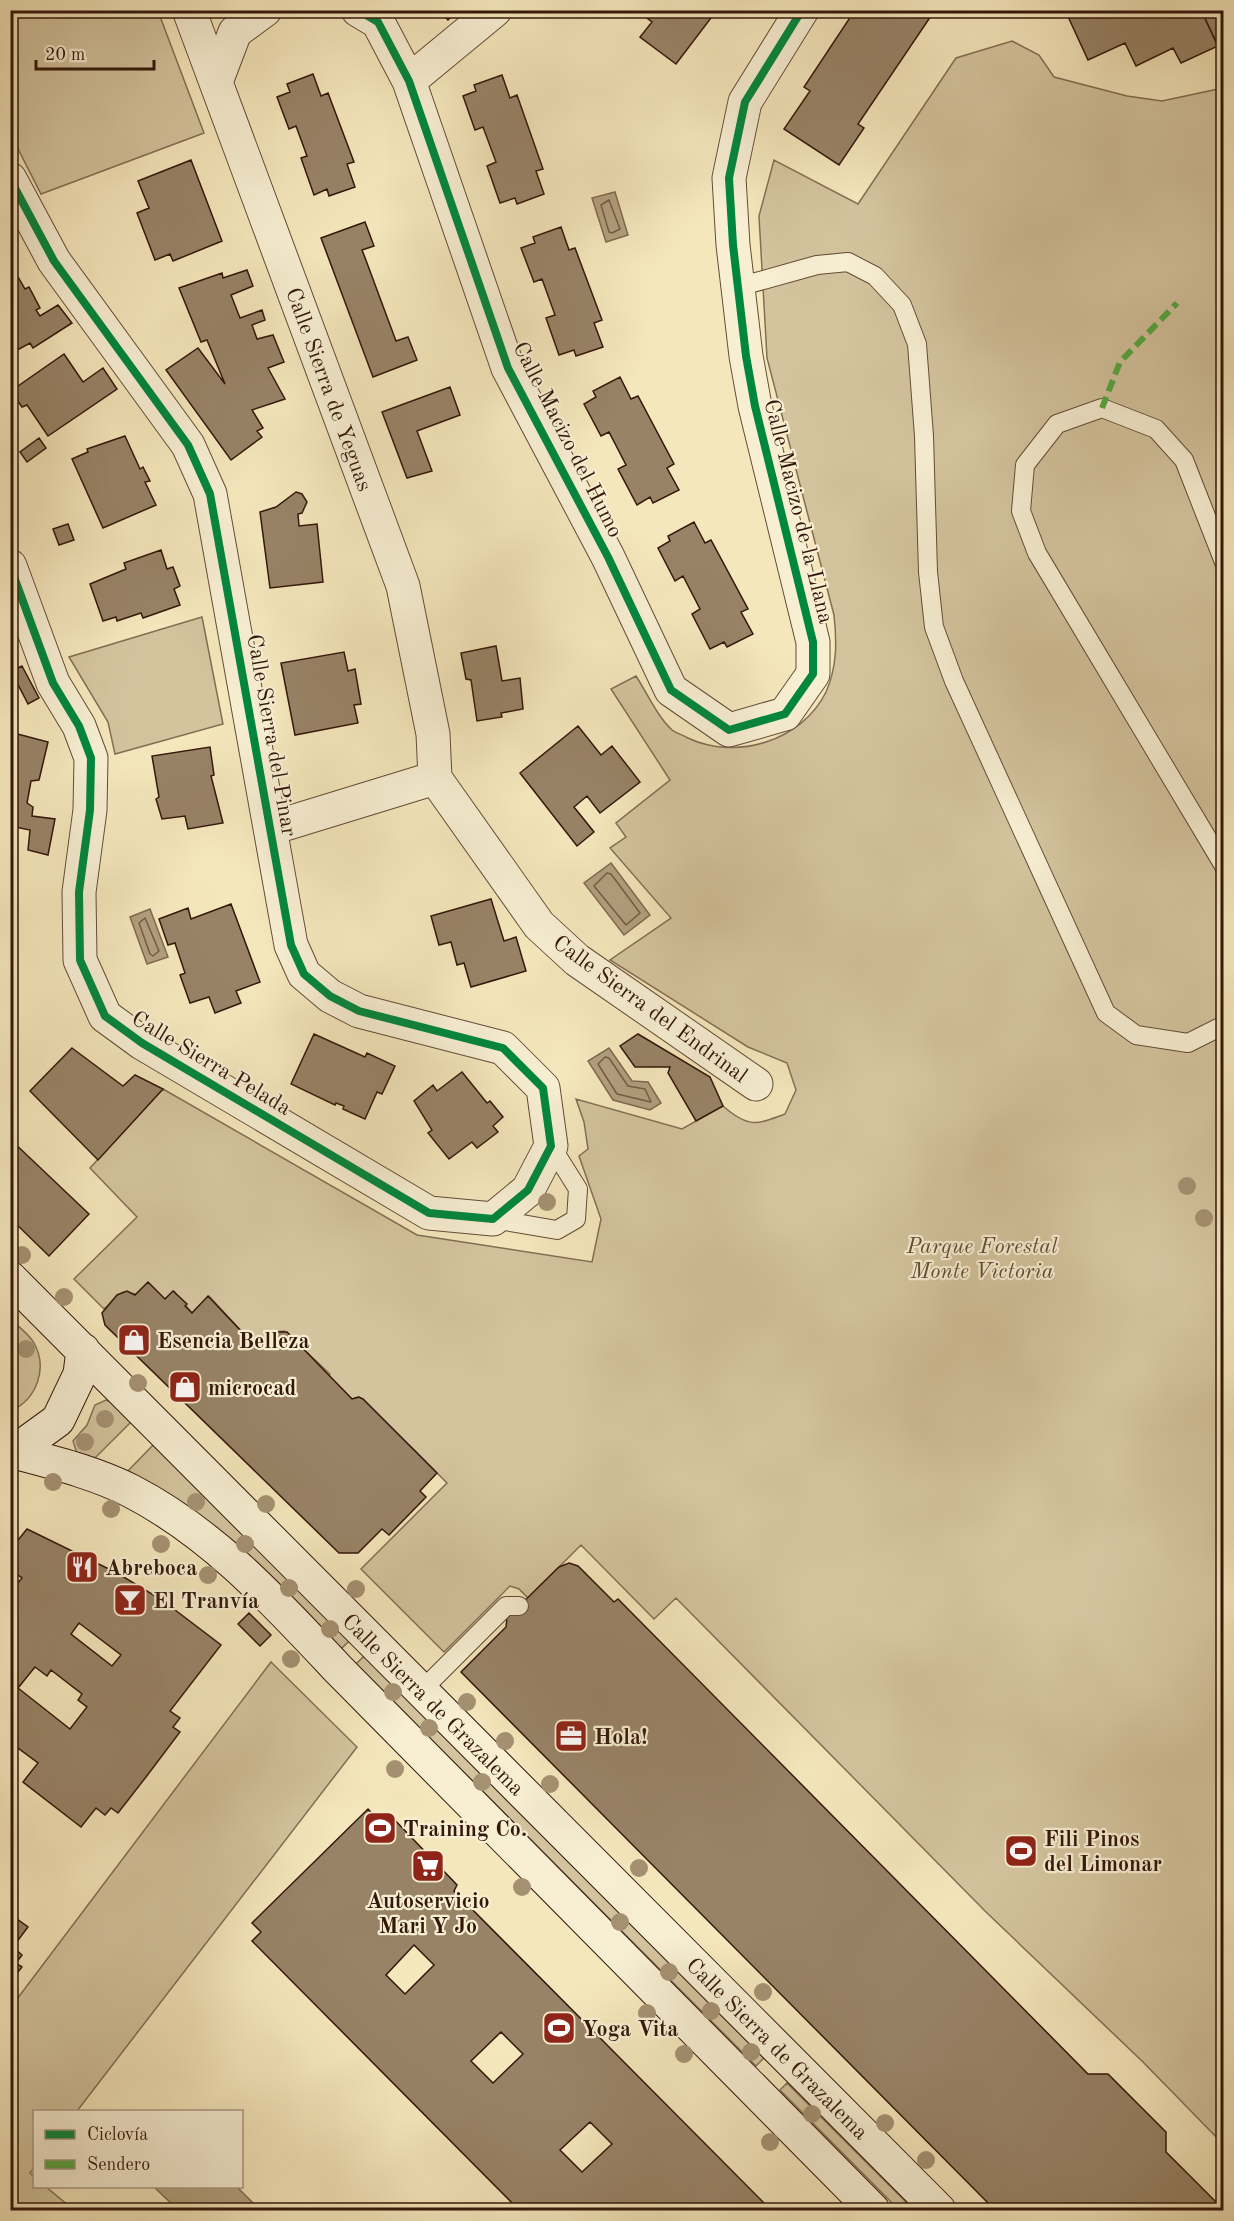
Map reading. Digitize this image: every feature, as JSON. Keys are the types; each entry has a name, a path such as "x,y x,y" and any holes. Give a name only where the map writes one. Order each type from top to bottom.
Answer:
{"street":[{"name":"Calle Sierra de Yeguas","path":"189,10 403,586 433,734 435,778"},
{"path":"216,82 235,32 265,10"},
{"name":"Calle Macizo del Humo","path":"358,10 378,22 409,81 508,368 608,557 671,690 729,730"},
{"path":"409,81 495,10"},
{"name":"Calle Macizo de la Llana","path":"729,730 785,714 813,674 813,642 755,406 738,286 729,178 745,102 802,10"},
{"name":"Calle Sierra del Pinar","path":"10,179 54,261 188,445 210,494 272,828 291,945 304,974 330,996 359,1011 503,1047 543,1088 551,1146"},
{"name":"Calle Sierra Pelada","path":"10,566 53,683 79,726 91,758 90,810 79,892 81,960 105,1016 142,1043 429,1212 493,1219"},
{"path":"272,828 435,778"},
{"name":"Calle Sierra del Endrinal","path":"435,778 539,925 577,960 756,1083"},
{"path":"493,1219 528,1191 551,1146"},
{"name":"Calle Sierra de Grazalema","path":"10,1278 939,2211"},
{"name":"Calle Sierra de Grazalema","path":"12,1451 58,1420 80,1374 83,1350"},
{"name":"Calle Sierra de Grazalema","path":"12,1451 101,1478 132,1491 200,1534 258,1583 338,1669 873,2211"}],"lane":[{"path":"738,286 817,266 848,262 875,276 902,306 917,344 924,436 928,572 934,627 954,681 1106,1013 1136,1035 1188,1043 1224,1024"},
{"path":"1224,562 1184,460 1156,429 1102,408 1057,424 1025,465 1021,511 1036,554 1224,866"},
{"path":"493,1219 557,1230 576,1219 578,1189 551,1146"},
{"path":"421,1691 506,1606 519,1606"}],"green space":[{"path":"11,10 158,11 204,133 41,194 11,135"},
{"name":"Parque Forestal Monte Victoria","path":"1012,41 1039,55 1054,77 1127,96 1162,101 1223,88 1223,2144 1143,2062 986,1912 676,1598 654,1619 581,1545 528,1598 519,1589 510,1586 444,1652 361,1569 447,1483 363,1399 358,1397 352,1399 328,1376 330,1374 284,1331 275,1332 258,1349 209,1296 192,1313 174,1291 165,1299 123,1292 104,1309 74,1279 137,1217 90,1168 163,1089 417,1235 592,1262 601,1219 579,1156 588,1149 584,1122 576,1099 682,1129 723,1106 739,1118 752,1122 785,1114 796,1090 787,1063 748,1047 610,960 671,918 610,848 626,837 616,823 670,780 611,689 636,676 657,711 672,730 707,745 726,747 766,742 784,734 801,723 815,709 826,692 835,654 834,615 767,358 759,216 774,160 858,204 956,58"},
{"path":"202,617 223,724 115,754 108,722 69,657"},
{"path":"10,1319 32,1340 40,1362 38,1382 33,1391 28,1399 11,1411"},
{"path":"106,1400 111,1402 131,1422 93,1460 77,1454 73,1441 87,1425 95,1405"},
{"path":"154,1444 349,1641 341,1649 124,1475"},
{"path":"364,1656 764,2058 756,2066 356,1664"},
{"path":"271,1662 357,1747 78,2110 33,2110 33,2169 30,2173 33,2176 33,2188 47,2188 74,2210 11,2210 11,2007"},
{"path":"787,2083 914,2210 899,2210 780,2090"}],"water":[{"path":"615,192 628,235 606,242 592,198"},
{"path":"611,863 650,915 624,935 584,883"},
{"path":"150,909 168,957 147,964 130,917"},
{"path":"609,1048 632,1081 648,1082 661,1103 650,1110 613,1100 588,1061"},
{"path":"155,2188 238,2188 253,2203 245,2210 178,2210"}],"building":[{"path":"438,10 458,10 448,20"},
{"path":"646,10 717,10 676,64 640,37 652,22 643,15"},
{"path":"855,10 935,10 858,124 864,128 839,165 784,129 810,91 804,87"},
{"path":"1065,10 1201,10 1218,46 1181,63 1173,48 1136,66 1125,43 1088,60"},
{"path":"1201,10 1224,10 1224,52 1221,53"},
{"path":"313,74 321,96 328,93 354,162 347,164 355,187 329,196 327,189 314,195 301,158 307,156 296,126 289,129 277,97 290,92 287,84"},
{"path":"502,75 510,98 517,95 543,169 536,171 544,194 517,204 515,198 500,203 487,166 496,162 483,127 475,130 463,96 476,91 474,85"},
{"path":"191,160 222,241 173,261 170,254 155,260 137,213 149,208 138,181"},
{"path":"365,222 374,246 362,250 396,341 408,337 417,360 373,377 321,238"},
{"path":"561,227 569,250 575,248 602,320 594,323 603,347 576,356 574,350 559,355 546,318 555,315 542,279 534,282 521,248 535,243 533,237"},
{"path":"10,263 25,289 29,287 40,308 36,310 40,316 58,305 72,323 33,348 30,343 10,354"},
{"path":"247,270 253,286 231,295 240,318 262,310 265,320 252,325 257,339 273,335 284,362 268,368 285,399 252,410 263,428 257,431 262,437 231,460 166,370 198,348 225,384 207,340 201,342 179,288 222,273 223,278"},
{"path":"64,354 83,382 103,368 117,389 48,436 27,405 22,407 11,391"},
{"path":"620,377 631,399 638,396 674,464 667,468 679,490 653,503 650,497 637,505 618,469 626,465 609,432 601,436 584,404 596,397 593,391"},
{"path":"450,387 460,415 417,431 432,471 407,478 382,412"},
{"path":"125,436 140,469 143,467 150,481 145,482 156,505 103,528 72,459 88,452 87,449"},
{"path":"39,438 46,448 27,462 20,452"},
{"path":"296,492 302,494 307,502 302,513 298,514 299,526 317,524 323,582 270,588 260,512 276,507"},
{"path":"694,522 705,543 711,540 748,609 741,612 753,634 727,647 724,642 710,649 692,614 700,609 683,576 675,581 658,548 670,541 668,536"},
{"path":"68,524 74,540 59,545 53,529"},
{"path":"161,550 167,569 173,567 180,586 174,589 180,605 143,618 141,613 117,621 116,617 103,621 90,584 126,569 124,563"},
{"path":"496,646 502,681 520,678 523,709 501,713 502,717 477,721 471,680 466,679 461,653"},
{"path":"344,652 348,671 355,669 361,704 354,705 358,723 295,735 281,663"},
{"path":"22,666 39,698 28,704 11,671"},
{"path":"578,726 601,755 612,746 640,782 600,813 587,796 574,807 594,832 577,846 520,773"},
{"path":"10,732 48,742 39,780 31,781 27,803 33,807 32,816 55,819 48,855 28,850 30,830 10,826"},
{"path":"210,747 214,775 211,776 223,823 188,829 185,816 162,819 156,799 159,797 152,756"},
{"path":"491,899 504,941 516,937 526,971 471,987 464,963 457,965 451,942 439,945 431,916"},
{"path":"231,904 260,982 236,991 241,1003 215,1013 209,997 190,1003 180,975 185,973 175,943 168,945 159,919 188,908 191,919"},
{"path":"314,1034 365,1057 367,1053 395,1066 382,1094 377,1092 365,1119 343,1109 344,1106 336,1103 335,1105 291,1084"},
{"path":"638,1034 710,1077 723,1106 696,1121 668,1073 670,1067 635,1067 620,1046"},
{"path":"72,1048 123,1086 135,1075 163,1089 98,1160 30,1091"},
{"path":"462,1072 487,1103 490,1101 503,1117 493,1126 498,1132 477,1148 472,1142 449,1159 428,1133 432,1130 414,1101 433,1085 437,1091"},
{"path":"10,1139 89,1214 49,1256 10,1218"},
{"path":"148,1282 165,1299 173,1291 187,1304 185,1306 192,1313 208,1296 258,1349 275,1332 287,1332 352,1399 359,1397 363,1399 437,1473 420,1491 426,1497 389,1535 382,1529 358,1553 339,1553 105,1325 102,1313 117,1295 127,1291 135,1295"},
{"path":"27,1529 117,1573 162,1600 221,1645 170,1711 180,1718 173,1727 180,1732 146,1777 118,1813 111,1808 105,1815 96,1808 81,1827 23,1782 38,1763 10,1742 10,1588 13,1589 22,1578 10,1569 10,1550","holes":["79,1623 121,1655 112,1666 71,1634","35,1667 47,1676 51,1670 82,1694 78,1700 87,1707 70,1729 18,1688"]},
{"path":"569,1563 578,1566 614,1602 618,1599 1088,2074 1108,2074 1166,2132 1166,2152 1224,2210 995,2210 461,1672 506,1627 507,1618 559,1567"},
{"path":"249,1613 271,1635 260,1646 238,1624"},
{"path":"368,1809 380,1822 389,1814 457,1885 454,1891 771,2210 519,2210 252,1941 261,1932 252,1923","holes":["414,1945 434,1965 405,1994 386,1975","501,2032 523,2054 493,2083 471,2061","590,2122 612,2144 582,2172 560,2150"]},
{"path":"10,1914 28,1927 13,1947 22,1955 16,1963 22,1967 10,1982"}],"marked path":[{"path":"1102,408 1120,362 1177,303"}],"cycle path":[{"path":"358,10 378,22 409,81 508,368 608,557 671,690 729,730 785,714 813,674 813,642 755,406 746,356 733,245 729,178 745,102 802,10"},
{"path":"10,179 54,261 188,445 210,494 291,945 304,974 330,996 359,1011 503,1048 543,1088 551,1146 528,1190 493,1219 429,1213 142,1043 105,1016 80,960 79,892 90,810 91,758 79,726 53,683 10,566"}],"place":[{"name":"Esencia Belleza","path":"134,1340"},
{"name":"microcad","path":"185,1387"},
{"name":"Abreboca","path":"82,1567"},
{"name":"El Tranvía","path":"130,1600"},
{"name":"Hola!","path":"571,1736"},
{"name":"Training Co.","path":"380,1828"},
{"name":"Fili Pinos del Limonar","path":"1021,1851"},
{"name":"Autoservicio Mari Y Jo","path":"428,1866"},
{"name":"Yoga Vita","path":"559,2028"}]}
